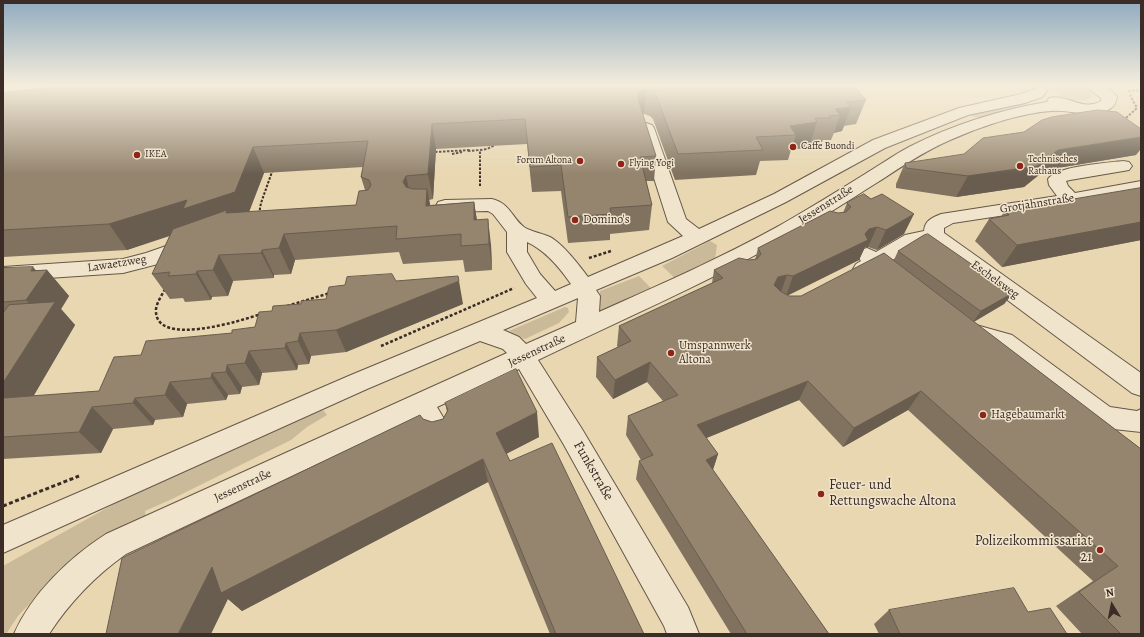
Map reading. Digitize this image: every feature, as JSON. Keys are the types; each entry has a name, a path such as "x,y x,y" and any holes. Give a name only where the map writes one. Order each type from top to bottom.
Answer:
{"street":[{"path":"3,539 359,382 470,322 551,301 697,238 780,198 880,144 953,115"},
{"name":"Jessenstraße","path":"30,634 48,608 83,567 96,556 116,544 524,357 728,260 815,213 914,151 967,127 1010,115"},
{"path":"644,120 678,222 697,238"},
{"path":"1071,199 1061,190 1057,184 1057,179 1065,175 1123,166"},
{"name":"Grotjahnstraße","path":"847,276 871,259 934,231 948,218 1071,199 1141,186"},
{"path":"780,198 796,202 815,213 831,227"},
{"path":"427,207 492,205 500,210 517,231 544,242 569,266 589,296 587,327"},
{"path":"732,221 725,244 726,254 728,260 744,273"},
{"path":"517,231 517,252 533,279 551,301"},
{"name":"Eschelsweg","path":"934,231 1141,386"},
{"name":"Lawaetzweg","path":"3,274 123,266 162,255 206,239"},
{"path":"871,259 913,291"},
{"path":"950,320 963,329 1004,341 1104,418 1140,422 1141,420"},
{"name":"Funkstraße","path":"470,322 511,343 524,357 573,437 677,618 683,634"},
{"path":"422,404 440,434"}],"path":[{"path":"432,152 480,150 487,149 495,145"},
{"path":"452,154 470,150"},
{"path":"480,150 480,205"},
{"path":"259,216 261,203 274,166"},
{"path":"569,266 614,250"},
{"path":"162,255 176,263 156,310 162,325 176,329 189,330 207,328 222,326 267,312"},
{"path":"282,307 334,292"},
{"path":"458,307 470,322"}],"shaded area":[{"path":"972,115 995,115 981,118 971,116"},
{"path":"710,241 717,245 715,259 677,280 662,266"},
{"path":"639,276 654,291 609,311 600,311 600,291"},
{"path":"565,307 568,308 569,312 559,323 525,339 509,331"},
{"path":"323,410 327,415 307,427 291,440 145,511 146,520 96,543 53,578 18,616 6,634 3,634 3,566 139,490"}],"building":[{"path":"3,115 643,115 656,156 640,157 652,205 610,208 611,214 568,217 561,165 530,167 525,119 432,124 428,174 406,176 403,182 406,187 413,189 427,189 426,206 474,202 474,220 488,219 489,244 461,246 461,234 396,239 397,226 284,234 279,248 262,250 261,253 219,255 213,270 197,271 196,274 168,276 170,272 152,274 173,229 227,210 226,213 356,205 359,191 368,190 371,185 369,180 361,177 368,141 253,147 235,192 183,209 187,200 109,224 3,230"},
{"path":"663,115 840,115 829,116 830,118 815,118 817,122 790,126 796,135 756,137 763,150 678,154"},
{"path":"1067,115 1121,115 1141,129 1141,137 1058,150 1037,166 968,176 906,168 905,163 964,154 983,138 1024,132 1042,120"},
{"path":"1141,188 1141,222 1017,245 989,219 1009,215 1004,211"},
{"path":"864,194 871,199 882,194 914,214 886,230 877,227 869,229 865,234 868,240 793,276 787,275 778,277 774,285 780,291 789,296 801,296 884,253 1141,449 1141,634 1121,634 1079,592 1118,566 921,391 854,428 808,381 697,425 718,454 706,460 829,634 747,634 639,461 653,455 628,416 678,395 650,362 615,380 597,357 631,341 619,326 723,278 714,270 739,258 749,260 757,259 761,254 758,248 830,211 838,213 846,212 851,207 847,203"},
{"path":"928,234 1013,293 981,311 898,251"},
{"path":"33,267 31,271 47,270 26,300 3,302 3,268"},
{"path":"392,274 396,281 458,276 459,281 336,330 300,333 298,341 286,343 285,348 249,351 245,363 227,365 226,372 212,373 211,378 170,382 165,395 135,398 133,403 92,407 79,432 3,437 3,398 99,391 114,357 141,355 146,341 232,333 232,330 255,327 259,312 272,311 273,306 301,304 301,301 326,299 329,287 345,285 347,277"},
{"path":"55,302 3,383 3,313 9,305"},
{"path":"516,369 537,412 496,433 510,461 552,443 644,634 556,634 483,459 221,593 212,567 178,634 106,634 122,558 420,415 423,419 432,422 443,419 448,410 445,403"},
{"path":"1014,588 1028,612 1050,608 1067,634 900,634 889,610"}],"place":[{"name":"Caffe Buondi","path":"793,147"},
{"name":"IKEA","path":"137,155"},
{"name":"Forum Altona","path":"580,161"},
{"name":"Flying Yogi","path":"621,164"},
{"name":"Technisches Rathaus","path":"1020,166"},
{"name":"Domino's","path":"575,220"},
{"name":"Umspannwerk Altona","path":"671,353"},
{"name":"Hagebaumarkt","path":"983,415"},
{"name":"Feuer- und Rettungswache Altona","path":"821,494"},
{"name":"Polizeikommissariat 21","path":"1100,550"}]}
